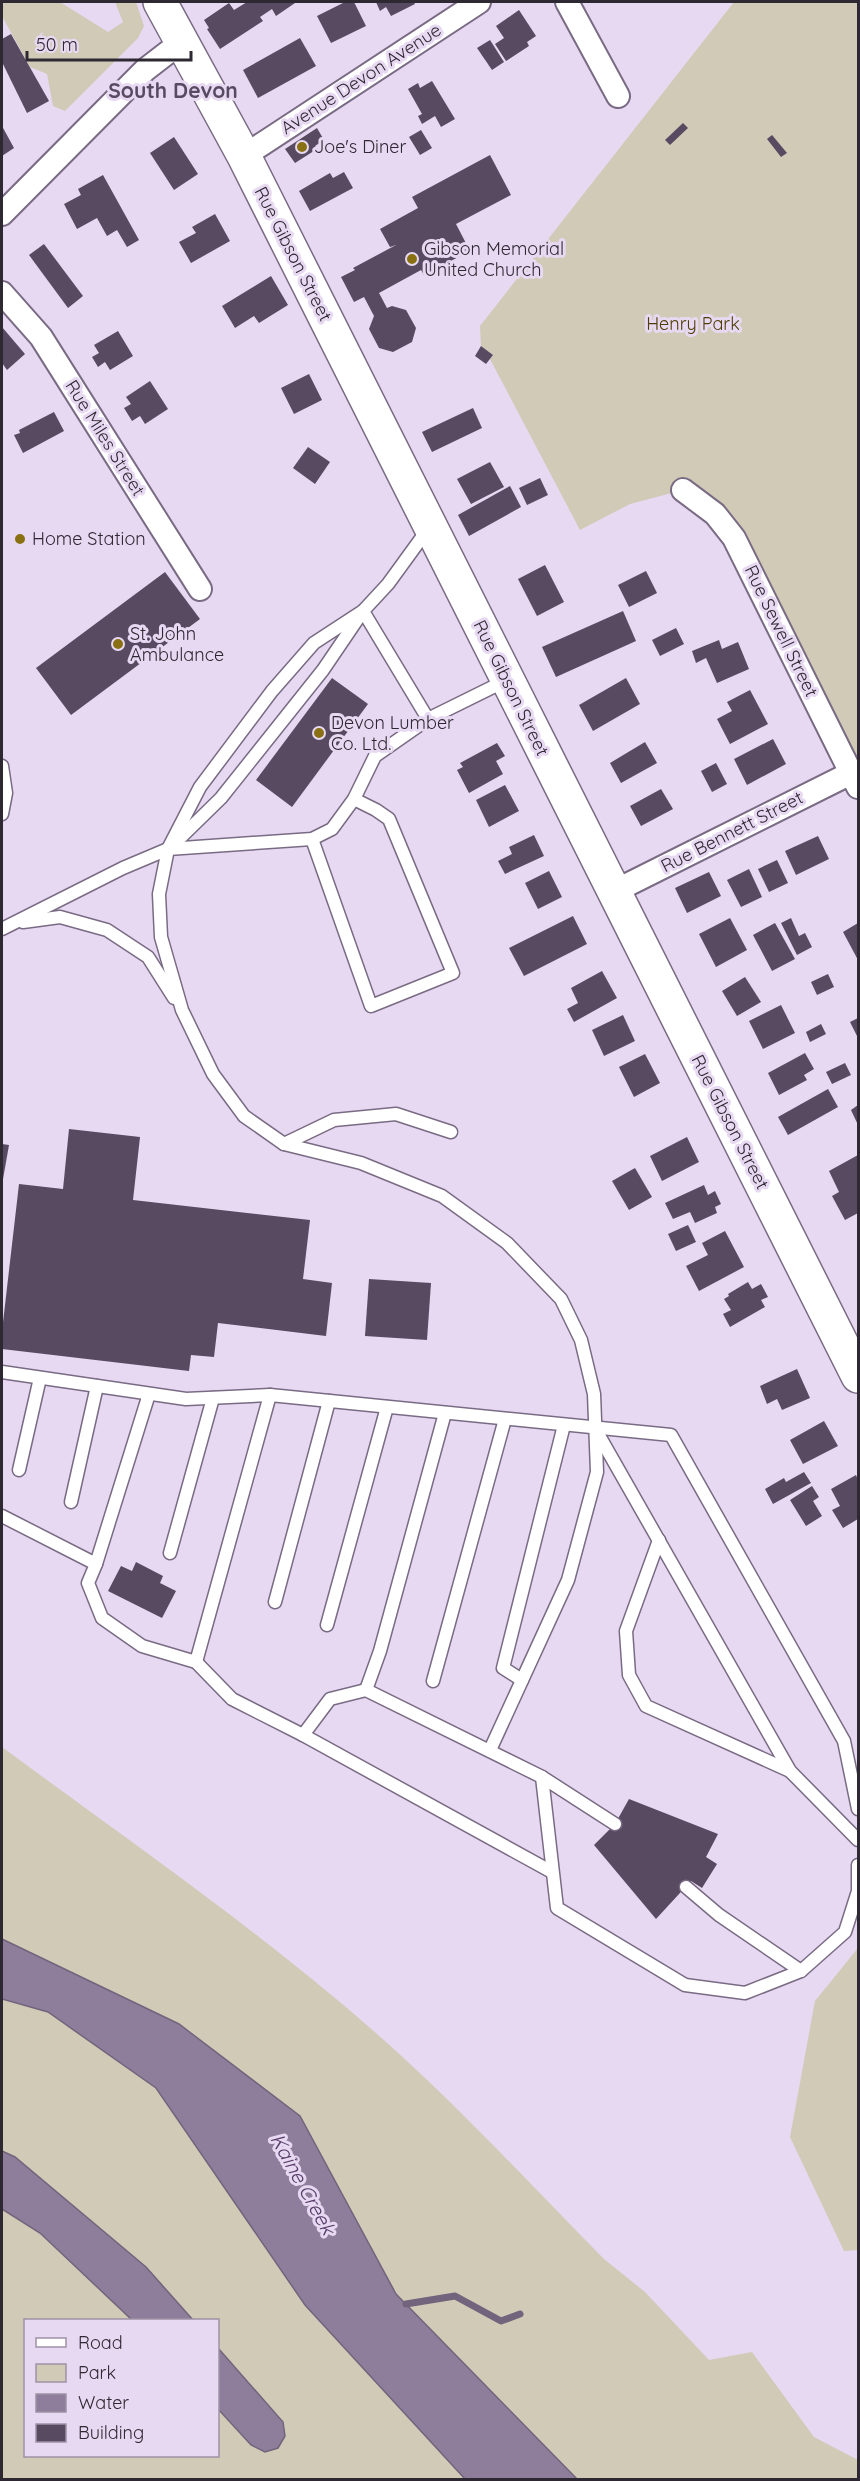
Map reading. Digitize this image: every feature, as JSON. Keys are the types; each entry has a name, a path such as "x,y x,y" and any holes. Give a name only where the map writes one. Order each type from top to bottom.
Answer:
{"main road":[{"name":"Rue Gibson Street","path":"160,2 180,43 243,156 431,526 858,1376"}],"street":[{"name":"Avenue Devon Avenue","path":"243,156 480,2"},
{"path":"567,2 618,96"},
{"path":"2,214 145,70 180,43"},
{"name":"Rue Miles Street","path":"2,293 41,337 200,589"},
{"name":"Rue Sewell Street","path":"683,490 715,514 734,538 855,780"},
{"name":"Rue Bennett Street","path":"613,892 855,780"}],"lane":[{"path":"168,849 221,798 323,670 363,611 388,584 431,526"},
{"path":"363,611 428,718"},
{"path":"183,1010 161,937 159,894 168,849 200,787 272,691 314,643 363,611"},
{"path":"7,926 123,868 168,849 312,839 332,829 354,799 375,756 428,718 507,679"},
{"path":"2,766 6,793 2,814"},
{"path":"312,839 372,1006 453,973 389,819 354,799"},
{"path":"7,926 60,917 107,930 148,957 183,1010 213,1074 244,1116 284,1144 362,1163 442,1196 507,1243 561,1299 581,1340 594,1394 597,1472 568,1580 490,1750"},
{"path":"284,1144 334,1120 396,1114 451,1132"},
{"path":"2,1372 186,1399 270,1395 671,1436 844,1741 858,1809"},
{"path":"19,1470 40,1378"},
{"path":"71,1502 97,1386"},
{"path":"149,1394 88,1583 102,1618 142,1646 196,1662 232,1699 303,1735 552,1872"},
{"path":"196,1662 270,1395"},
{"path":"170,1553 213,1398"},
{"path":"275,1602 329,1401"},
{"path":"327,1625 387,1407"},
{"path":"366,1690 380,1651 445,1413"},
{"path":"433,1681 505,1419"},
{"path":"522,1680 503,1668 564,1425"},
{"path":"595,1428 790,1771 858,1840"},
{"path":"2,1516 96,1564"},
{"path":"659,1540 626,1631 629,1675 646,1706 790,1771"},
{"path":"303,1735 330,1699 366,1690 542,1776 615,1824"},
{"path":"542,1776 556,1908 685,1985 745,1993 801,1971 845,1932 858,1891 858,1865"},
{"path":"686,1887 719,1915 801,1971"}],"green space":[{"path":"2,2 60,2 108,32 123,22 115,2 136,2 144,26 138,38 65,111 53,106 47,74 30,67 2,16"},
{"name":"Henry Park","path":"734,2 858,2 858,787 734,538 683,490 630,504 580,530 490,359 493,355 481,346 480,326"},
{"path":"2,1747 280,1953 369,2027 460,2111 604,2259 645,2292 709,2360 752,2352 814,2437 858,2460 858,2479 577,2479 396,2294 179,2024 2,1939"},
{"path":"858,1948 858,2250 844,2251 790,2137 815,2001"},
{"path":"2,1999 48,2012 156,2088 305,2305 465,2479 2,2479 2,2195 142,2319 24,2319 24,2457 219,2457 219,2395 283,2422 219,2349 219,2319 192,2319 146,2267 15,2157 2,2151"}],"water":[{"name":"Kaine Creek","path":"2,1939 179,2024 300,2116 396,2294 577,2479 465,2479 305,2305 156,2088 48,2012 2,1999"},
{"path":"2,2151 15,2157 146,2267 192,2319 131,2319 40,2233 2,2209"},
{"path":"219,2349 283,2422 285,2436 278,2448 265,2452 251,2445 219,2410"}],"building":[{"path":"247,2 295,3 276,16 272,9 260,17 263,21 220,49 204,20 229,3 234,10"},
{"path":"345,2 354,2 366,26 331,43 317,16"},
{"path":"376,2 414,2 415,4 391,16 386,7 380,11"},
{"path":"519,10 536,36 527,42 529,46 506,61 495,44 504,38 496,26"},
{"path":"11,34 49,101 27,113 2,62 2,39"},
{"path":"300,38 316,66 258,98 243,70"},
{"path":"490,40 504,62 492,70 477,48"},
{"path":"432,81 455,119 441,127 435,116 422,124 418,116 422,114 408,89 418,83 420,88"},
{"path":"683,123 688,128 670,145 665,140"},
{"path":"2,126 14,148 2,156"},
{"name":"Joe's Diner","path":"317,128 324,140 315,146 317,149 295,163 285,149"},
{"path":"421,130 432,148 420,155 409,137"},
{"path":"772,135 787,153 781,157 767,139"},
{"path":"174,137 198,174 174,190 150,153"},
{"name":"Gibson Memorial United Church","path":"490,155 511,195 456,224 470,251 424,275 421,270 379,293 387,308 392,306 406,310 416,328 412,342 393,352 379,348 369,329 374,316 364,297 354,302 341,277 396,245 390,247 380,229 418,208 412,197"},
{"path":"344,172 353,188 310,211 299,191 330,173 333,178"},
{"path":"103,175 139,240 127,247 117,230 107,236 97,218 77,229 64,204 81,195 78,189"},
{"path":"215,214 230,241 191,263 179,242 196,233 192,227"},
{"path":"44,244 83,296 68,308 29,255"},
{"path":"271,276 288,305 259,323 254,316 235,328 222,306"},
{"path":"2,327 25,354 7,370 2,363"},
{"path":"118,331 133,356 110,370 105,362 98,367 92,357 99,353 94,345"},
{"path":"481,346 493,355 486,364 475,356"},
{"path":"309,374 322,400 294,414 281,388"},
{"path":"150,381 168,409 145,424 140,416 132,421 124,408 131,404 126,397"},
{"path":"473,408 482,428 432,452 422,432"},
{"path":"54,412 64,431 23,453 14,435 20,433 19,430"},
{"path":"308,447 330,462 315,484 293,468"},
{"path":"490,462 504,487 471,504 457,479"},
{"path":"540,478 548,495 527,505 519,488"},
{"path":"510,486 521,507 469,536 458,515"},
{"path":"545,565 564,602 537,616 518,579"},
{"path":"646,571 657,593 629,607 618,585"},
{"name":"St. John Ambulance","path":"165,572 200,619 71,715 36,668"},
{"path":"623,611 636,641 556,677 542,647"},
{"path":"676,628 684,644 660,656 652,640"},
{"path":"719,640 722,649 738,642 749,669 717,683 706,658 696,663 692,651"},
{"name":"Devon Lumber Co. Ltd.","path":"332,678 368,704 292,807 256,780"},
{"path":"626,678 640,704 593,731 579,705"},
{"path":"750,690 768,724 730,744 717,719 732,711 727,702"},
{"path":"773,739 786,764 747,785 734,759"},
{"path":"645,742 657,763 621,783 610,763"},
{"path":"497,743 505,756 496,761 503,774 469,793 457,770 463,767 460,763"},
{"path":"716,763 727,784 712,792 701,771"},
{"path":"505,785 519,811 489,827 476,800"},
{"path":"661,789 673,809 641,826 630,806"},
{"path":"534,835 544,856 505,874 498,861 512,854 509,847"},
{"path":"818,836 829,859 796,875 785,851"},
{"path":"777,860 788,883 769,892 758,869"},
{"path":"749,869 762,897 741,907 727,880"},
{"path":"549,871 562,897 538,909 525,883"},
{"path":"709,872 721,896 687,913 675,888"},
{"path":"573,916 587,944 524,976 509,948"},
{"path":"730,918 747,950 716,967 699,934"},
{"path":"791,918 799,936 805,933 812,947 797,955 781,923"},
{"path":"775,923 795,959 772,971 753,935"},
{"path":"858,923 858,960 843,932"},
{"path":"602,971 617,998 574,1022 567,1009 578,1003 571,988"},
{"path":"828,974 834,987 817,995 811,982"},
{"path":"745,977 761,1002 737,1016 722,991"},
{"path":"781,1005 795,1033 763,1049 749,1021"},
{"path":"623,1015 635,1041 604,1056 592,1030"},
{"path":"858,1018 858,1035 857,1036 850,1022"},
{"path":"821,1024 826,1034 810,1042 806,1032"},
{"path":"805,1053 814,1069 804,1075 807,1080 779,1095 768,1073"},
{"path":"645,1054 660,1083 634,1097 619,1067"},
{"path":"845,1063 851,1075 832,1084 826,1072"},
{"path":"828,1089 838,1107 788,1135 778,1117"},
{"path":"858,1105 858,1125 851,1110"},
{"path":"69,1129 140,1137 133,1200 310,1220 303,1279 332,1283 326,1336 218,1323 214,1357 191,1355 189,1371 2,1349 2,1331 19,1184 63,1189"},
{"path":"687,1137 699,1162 662,1181 650,1156"},
{"path":"2,1144 9,1145 3,1179 2,1179"},
{"path":"858,1155 858,1213 845,1220 832,1196 839,1192 829,1171"},
{"path":"635,1168 652,1197 629,1210 612,1181"},
{"path":"704,1185 708,1195 715,1191 721,1204 715,1207 717,1213 695,1223 690,1212 673,1219 665,1203"},
{"path":"688,1225 696,1242 676,1251 668,1234"},
{"path":"725,1231 744,1267 699,1291 686,1266 708,1255 702,1243"},
{"path":"369,1279 431,1283 427,1340 365,1336"},
{"path":"748,1282 752,1289 761,1284 768,1297 761,1300 765,1307 730,1327 723,1314 731,1310 724,1299"},
{"path":"797,1369 810,1398 782,1410 777,1399 767,1404 760,1386"},
{"path":"824,1421 838,1446 803,1464 790,1440"},
{"path":"804,1472 811,1483 773,1504 765,1489 784,1478 786,1482"},
{"path":"856,1475 858,1519 843,1528 832,1510 840,1506 831,1489"},
{"path":"812,1486 819,1497 813,1501 822,1516 806,1526 790,1500"},
{"path":"136,1562 163,1576 160,1583 176,1591 162,1618 108,1591 121,1566 132,1571"},
{"path":"629,1799 718,1834 706,1857 717,1864 702,1888 691,1881 656,1919 594,1845 615,1824"}],"waterway":[{"path":"406,2304 455,2296 501,2321 520,2314"}],"place":[{"name":"Joe's Diner","path":"302,147"},
{"name":"Gibson Memorial United Church","path":"412,259"},
{"name":"Home Station","path":"20,539"},
{"name":"St. John Ambulance","path":"118,644"},
{"name":"Devon Lumber Co. Ltd.","path":"319,733"}],"district":[{"name":"South Devon","path":"173,91"}]}
